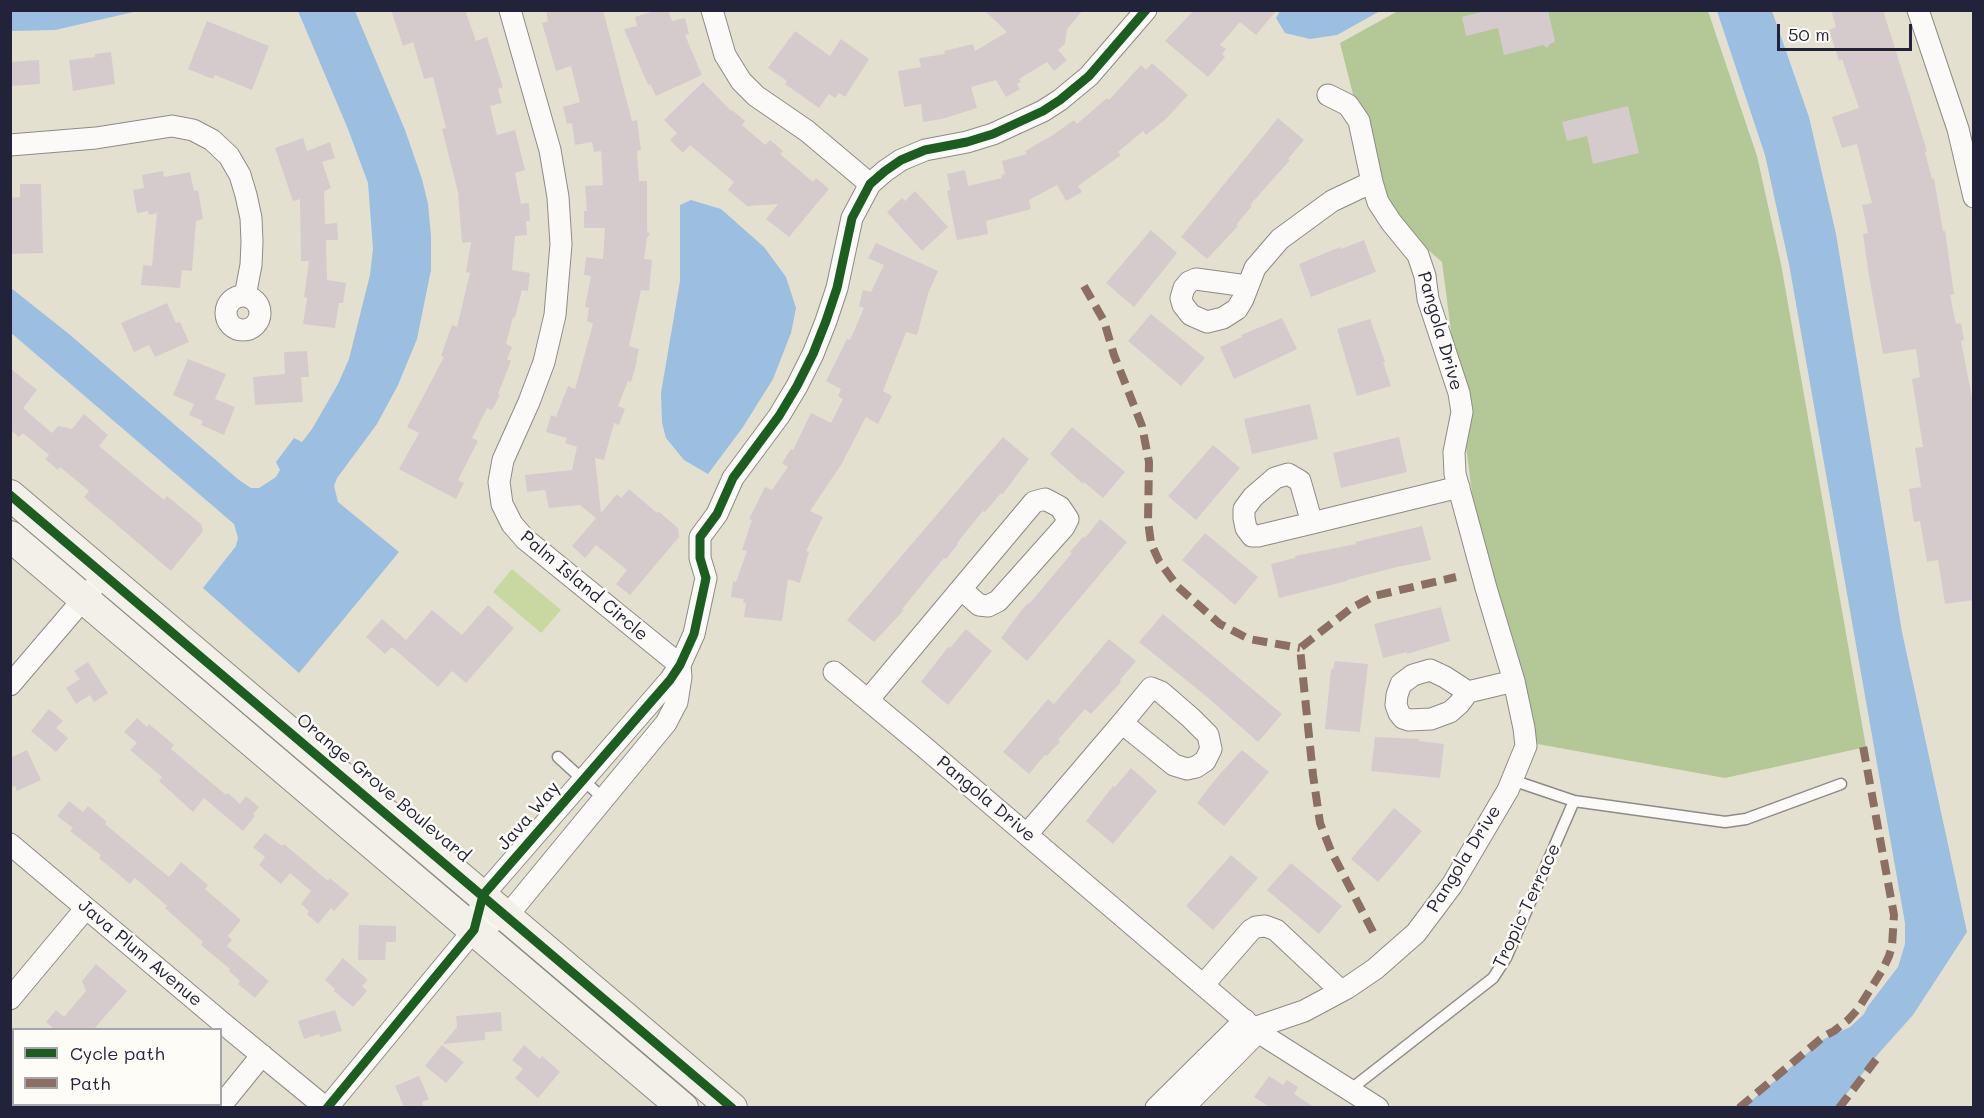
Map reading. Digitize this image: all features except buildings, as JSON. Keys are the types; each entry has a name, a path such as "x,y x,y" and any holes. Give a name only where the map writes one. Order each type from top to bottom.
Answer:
{"street":[{"name":"Palm Island Circle","path":"510,10 550,150 558,197 561,244 555,315 540,372 502,460 499,482 502,504 512,524 525,539 680,665"},
{"path":"712,10 725,55 741,81 756,96 807,131 870,184"},
{"path":"474,930 507,916 605,800 666,723 677,702 681,676 680,665 694,633 706,578 700,558 700,537 717,514 733,478 779,416 813,354 837,288 852,218 870,184 901,160 925,150 967,142 993,134 1043,111 1089,76 1146,10"},
{"path":"1918,10 1958,129 1974,197"},
{"name":"Pangola Drive","path":"834,672 1252,1027 1304,1011 1341,991 1375,969 1416,933 1452,885 1512,780 1526,746 1514,681 1455,474 1454,452 1462,412 1459,393 1428,299 1425,276 1418,255 1378,202 1359,121 1348,105 1328,95"},
{"path":"10,145 96,138 172,126 193,130 212,140 229,156 240,175 246,195 252,242 251,265 245,296"},
{"path":"1247,286 1255,268 1280,239 1332,201 1372,182"},
{"path":"1312,523 1458,487"},
{"name":"Orange Grove Boulevard","path":"10,495 732,1107"},
{"path":"868,700 961,589 1034,502 1045,499 1060,507 1068,519 1064,527 998,601 988,606 979,605 961,589"},
{"path":"10,536 683,1107"},
{"path":"10,685 105,575"},
{"name":"Java Way","path":"327,1107 474,930 483,895 670,680 680,665"},
{"path":"1467,693 1514,681"},
{"path":"1027,834 1122,723"},
{"name":"Java Plum Avenue","path":"10,844 262,1056 327,1107"},
{"path":"10,999 86,908"},
{"path":"1204,984 1251,930 1265,926 1276,930 1341,991"},
{"path":"1252,1027 1378,1107"},
{"path":"1156,1107 1252,1027"},
{"path":"1183,1107 1252,1027"},
{"path":"222,1103 262,1056"}],"lane":[{"path":"558,757 605,800"},
{"path":"1512,780 1574,801 1725,822 1746,819 1840,784"},
{"name":"Tropic Terrace","path":"1351,1089 1493,978 1506,958 1574,801"}],"green space":[{"path":"1398,11 1708,11 1757,156 1781,264 1866,747 1725,778 1532,743 1472,493 1442,262 1382,210 1340,43"},
{"path":"512,569 561,610 541,633 493,592"}],"water":[{"path":"1280,10 1380,11 1337,35 1310,39 1285,33 1276,18"},
{"path":"10,11 138,11 55,30 11,31"},
{"path":"298,11 355,11 405,130 422,179 428,204 431,236 431,270 417,339 398,385 377,424 337,478 334,486 338,502 399,552 299,673 203,588 236,546 238,538 234,524 10,332 11,288 69,334 239,480 251,488 259,488 276,477 280,470 276,462 294,438 302,442 312,429 338,384 349,359 370,275 373,249 368,183 348,129"},
{"path":"1717,11 1772,11 1809,117 1836,234 1902,632 1967,932 1913,1015 1836,1107 1744,1107 1824,1039 1850,1027 1864,1014 1898,967 1905,944 1905,923 1789,264 1765,155"},
{"path":"691,200 721,209 764,247 786,277 796,308 791,333 773,379 743,427 708,474 684,460 666,438 662,423 661,393 680,281 680,205"}],"marked path":[{"path":"1084,286 1104,321 1114,355 1142,426 1149,462 1148,521 1151,543 1159,561 1178,587 1220,624 1249,639 1300,648"},
{"path":"1373,932 1331,851 1320,823 1300,648 1350,609 1374,596 1456,577"},
{"path":"1739,1108 1823,1037 1848,1020 1858,1009 1889,956 1894,915 1863,746"},
{"path":"1839,1108 1878,1057"}],"cycle path":[{"path":"327,1108 474,930 483,895 670,680 680,665 694,634 706,578 700,558 700,537 717,514 733,478 779,416 813,354 837,288 852,218 870,184 901,160 925,150 967,142 993,134 1043,111 1089,76 1146,10"},
{"path":"10,495 732,1108"}]}
